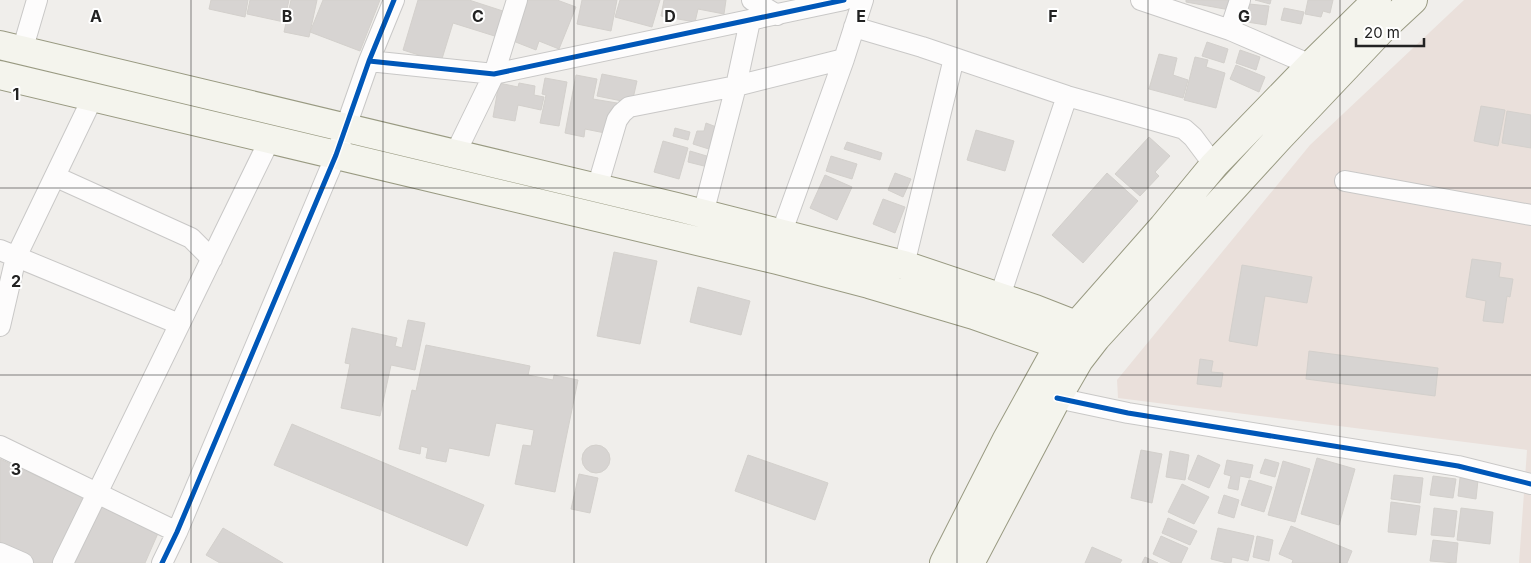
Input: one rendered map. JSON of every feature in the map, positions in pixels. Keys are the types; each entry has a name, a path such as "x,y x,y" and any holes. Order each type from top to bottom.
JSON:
{"main road":[{"path":"944,563 1006,441 1163,227 1214,165 1377,0"},
{"path":"970,563 1057,398 1077,342 1278,139 1385,26 1413,0"},
{"path":"11,48 597,188 904,265 1000,296 1077,342"},
{"path":"0,75 768,258 1077,342"}],"street":[{"path":"11,48 37,0"},
{"path":"162,563 336,155 369,61 394,0"},
{"path":"455,154 494,74 517,0"},
{"path":"752,0 777,15"},
{"path":"369,61 494,74 844,0"},
{"path":"781,234 844,59 863,0"},
{"path":"1140,0 1230,30 1311,65"},
{"path":"1230,30 1240,0"},
{"path":"703,214 736,86 750,20"},
{"path":"854,27 1067,96 1184,129 1193,137 1214,165"},
{"path":"904,265 954,58"},
{"path":"597,188 616,120 629,107 736,86 844,59"},
{"path":"1000,296 1067,96"},
{"path":"0,326 8,253 93,97"},
{"path":"63,563 270,139"},
{"path":"65,181 191,238 212,259"},
{"path":"1345,181 1531,215"},
{"path":"8,253 179,324"},
{"path":"1057,398 1128,413 1458,466 1531,484"},
{"path":"0,446 176,532"},
{"path":"0,553 23,563"}],"shaded area":[{"path":"1464,0 1531,0 1531,563 1519,563 1527,450 1118,398 1117,380 1310,145"}],"building":[{"path":"211,0 248,0 245,17 209,9"},
{"path":"250,0 289,0 284,22 247,14"},
{"path":"291,0 317,0 309,37 284,32"},
{"path":"323,0 380,0 360,51 310,32"},
{"path":"418,0 469,0 509,13 501,38 453,23 441,62 403,50"},
{"path":"523,0 557,0 576,7 559,49 539,41 536,50 508,39"},
{"path":"582,0 617,0 611,31 577,24"},
{"path":"620,0 660,0 652,27 615,17"},
{"path":"664,0 726,0 724,14 698,9 695,22 661,16"},
{"path":"1186,0 1231,0 1230,10 1186,2"},
{"path":"1255,0 1271,0 1270,4"},
{"path":"1308,0 1333,0 1330,13 1323,11 1321,17 1305,14"},
{"path":"1249,4 1269,6 1266,25 1247,22"},
{"path":"1284,8 1304,12 1301,24 1281,20"},
{"path":"1207,42 1228,49 1224,63 1202,56"},
{"path":"1240,50 1260,57 1256,70 1236,63"},
{"path":"1159,54 1177,58 1173,75 1188,80 1183,98 1149,89"},
{"path":"1195,57 1208,60 1206,67 1225,73 1216,108 1184,100"},
{"path":"1236,65 1265,77 1259,92 1230,79"},
{"path":"602,74 637,81 632,103 597,96"},
{"path":"576,75 597,79 593,99 617,103 613,126 605,133 585,129 584,137 565,133"},
{"path":"545,78 567,82 559,126 540,123 546,95 542,94"},
{"path":"499,83 518,87 519,83 535,86 534,95 544,97 541,110 518,105 515,121 493,117"},
{"path":"1481,106 1505,110 1498,146 1474,141"},
{"path":"1507,111 1531,115 1531,148 1502,143"},
{"path":"706,123 719,128 712,150 693,144 697,131 704,131"},
{"path":"675,128 690,132 688,140 673,136"},
{"path":"976,130 1014,141 1005,171 967,160"},
{"path":"1149,137 1170,156 1155,172 1159,176 1140,196 1115,174"},
{"path":"663,141 688,148 679,179 654,172"},
{"path":"847,142 882,153 880,160 844,149"},
{"path":"690,151 710,157 708,167 688,162"},
{"path":"831,156 857,164 852,179 826,171"},
{"path":"895,173 911,179 903,197 888,190"},
{"path":"1107,173 1138,201 1083,263 1052,235"},
{"path":"825,175 852,187 837,220 810,208"},
{"path":"883,199 905,207 895,233 873,224"},
{"path":"614,252 657,261 640,344 597,336"},
{"path":"1472,259 1501,263 1499,277 1513,279 1510,297 1507,296 1503,323 1483,321 1486,301 1466,297"},
{"path":"1242,265 1312,277 1307,303 1265,296 1257,346 1229,341"},
{"path":"698,287 750,301 741,335 690,322"},
{"path":"408,320 425,323 415,370 391,365 380,416 341,408 350,364 345,363 352,328 397,338 395,346 402,348"},
{"path":"426,345 530,366 528,375 553,380 554,375 578,380 555,492 515,484 523,445 531,446 534,430 496,423 489,456 449,448 446,462 426,458 428,448 421,446 420,454 399,449 412,390 416,391"},
{"path":"1309,351 1438,368 1435,396 1306,379"},
{"path":"1200,359 1213,361 1211,372 1223,373 1221,387 1197,384"},
{"path":"292,424 484,505 467,546 274,465"},
{"path":"596,445 606,449 610,459 606,469 596,473 586,469 582,459 586,449"},
{"path":"1141,450 1162,454 1152,503 1131,498"},
{"path":"1170,451 1189,455 1185,480 1166,477"},
{"path":"748,455 828,483 815,520 735,491"},
{"path":"1198,455 1220,465 1209,488 1188,479"},
{"path":"1317,458 1355,469 1339,525 1301,514"},
{"path":"0,459 84,498 54,563 34,563 0,547"},
{"path":"1265,459 1279,463 1275,477 1260,473"},
{"path":"1227,460 1253,465 1250,478 1240,476 1238,490 1228,488 1231,476 1224,474"},
{"path":"1283,461 1310,469 1295,522 1268,515"},
{"path":"579,474 598,478 590,513 571,509"},
{"path":"1394,475 1423,478 1420,503 1391,499"},
{"path":"1433,476 1456,479 1453,498 1430,495"},
{"path":"1460,478 1478,480 1476,499 1458,496"},
{"path":"1249,480 1272,487 1264,512 1241,505"},
{"path":"1182,484 1209,497 1194,524 1168,512"},
{"path":"1224,495 1239,500 1234,518 1218,513"},
{"path":"1391,502 1420,506 1416,535 1388,532"},
{"path":"97,504 159,531 145,563 67,563"},
{"path":"1434,508 1457,511 1454,537 1431,535"},
{"path":"1461,508 1493,512 1490,544 1457,540"},
{"path":"1168,518 1197,531 1190,545 1162,533"},
{"path":"1291,526 1352,551 1347,563 1292,563 1293,560 1279,554"},
{"path":"223,528 283,563 220,563 206,555"},
{"path":"1218,528 1254,536 1248,561 1232,557 1231,563 1227,563 1211,559"},
{"path":"1161,536 1188,548 1181,563 1172,563 1153,554"},
{"path":"1257,536 1273,540 1269,561 1253,557"},
{"path":"1433,540 1458,543 1456,563 1430,561"},
{"path":"1092,547 1122,560 1120,563 1085,563"},
{"path":"1145,557 1158,563 1142,563"}],"cycle path":[{"path":"162,563 177,532 336,155 369,61 394,0"},
{"path":"369,61 494,74 844,0"},
{"path":"1057,398 1128,413 1458,466 1531,484"}]}
